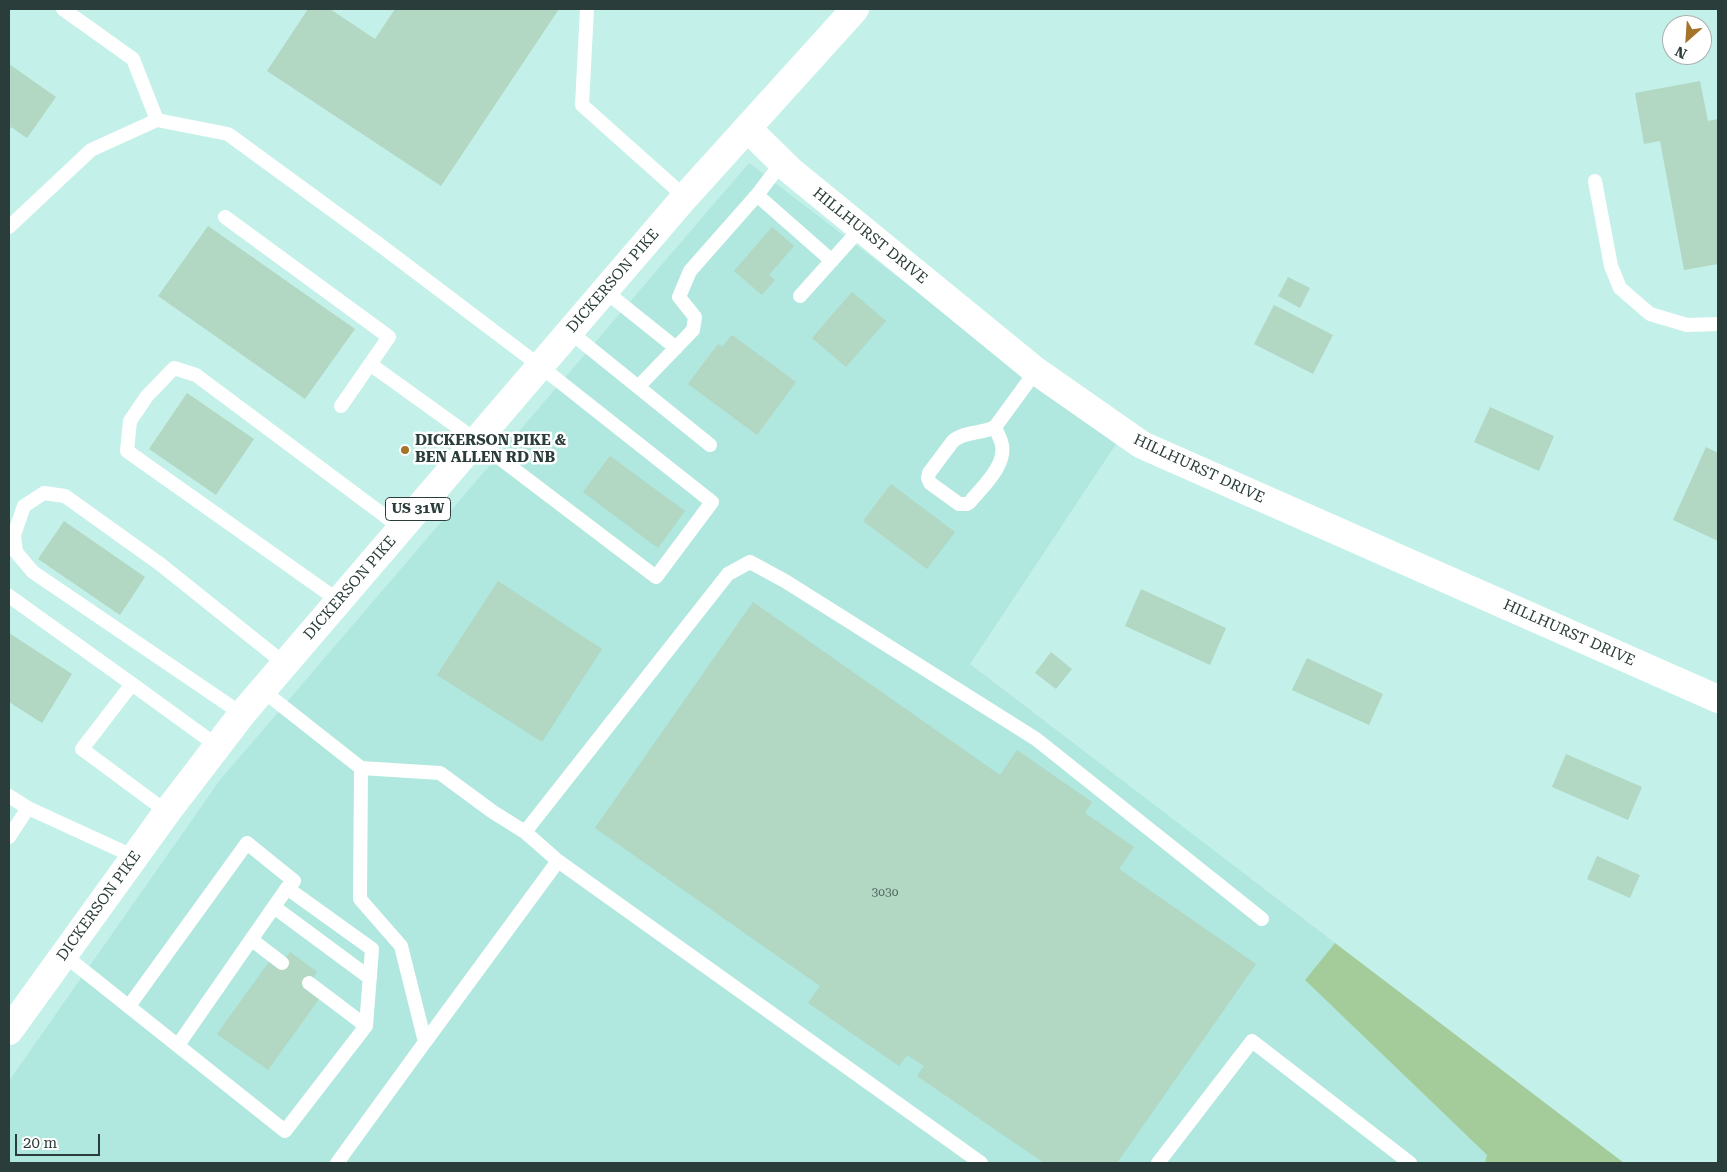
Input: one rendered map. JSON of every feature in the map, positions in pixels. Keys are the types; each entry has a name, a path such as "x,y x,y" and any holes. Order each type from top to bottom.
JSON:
{"main road":[{"name":"DICKERSON PIKE","path":"9,1031 216,745 685,197 856,9"},
{"name":"HILLHURST DRIVE","path":"748,129 792,171 1036,371 1142,446 1718,699"}],"lane":[{"path":"63,9 133,59 156,120"},
{"path":"587,9 582,105 685,197"},
{"path":"9,227 91,150 156,120 228,134 380,245 540,366 712,502 656,577 477,440 370,364"},
{"path":"638,387 693,330 696,317 679,297 690,271 756,195 782,161"},
{"path":"1595,180 1611,266 1620,288 1650,314 1687,325 1718,324"},
{"path":"756,195 832,261"},
{"path":"225,217 389,337 341,406"},
{"path":"800,296 861,228"},
{"path":"605,291 676,348"},
{"path":"570,332 710,445"},
{"path":"339,600 127,451 130,421 147,396 174,368 196,375 401,528"},
{"path":"994,427 1002,443 1001,459 996,471 970,502 959,504 930,483 929,473 958,436 994,427 1036,371"},
{"path":"242,714 33,572 16,552 14,535 24,506 44,493 65,496 160,564 285,664"},
{"path":"525,832 728,574 750,562 784,581 1036,739 1262,919"},
{"path":"9,596 216,745"},
{"path":"132,684 82,749 167,812"},
{"path":"262,690 361,768 440,773 493,812 525,832 558,861 981,1163"},
{"path":"361,768 360,899 400,946 424,1042"},
{"path":"9,796 28,808 135,857"},
{"path":"9,837 28,808"},
{"path":"128,1006 247,844 294,881 287,888 178,1045"},
{"path":"337,1163 558,861"},
{"path":"64,955 285,1130 366,1026 372,949 287,888"},
{"path":"274,907 370,978"},
{"path":"252,940 282,963"},
{"path":"309,983 366,1026"},
{"path":"1158,1163 1252,1042 1410,1163"}],"shaded area":[{"path":"749,163 1116,444 970,664 1335,943 1305,980 1487,1155 1485,1163 9,1163 9,1081 220,780"},
{"path":"1335,943 1624,1163 1485,1163 1487,1155 1305,980"}],"building":[{"path":"308,9 330,9 375,39 395,9 559,9 441,186 267,71"},
{"path":"9,64 56,97 27,138 11,127 9,131"},
{"path":"1700,81 1708,121 1718,119 1718,264 1684,270 1660,141 1644,144 1635,93"},
{"path":"208,226 355,329 305,399 158,296"},
{"path":"772,227 794,246 769,275 775,280 762,295 734,271"},
{"path":"1288,277 1310,288 1300,308 1278,296"},
{"path":"852,292 886,321 846,367 812,338"},
{"path":"1274,305 1333,335 1313,374 1254,344"},
{"path":"732,335 796,382 757,435 688,384 718,344 722,347"},
{"path":"187,393 254,439 216,495 149,449"},
{"path":"1490,407 1554,436 1539,471 1474,442"},
{"path":"1706,447 1718,453 1718,541 1673,520"},
{"path":"610,456 685,511 658,548 583,492"},
{"path":"891,484 955,532 927,569 863,521"},
{"path":"64,521 145,577 120,615 38,559"},
{"path":"498,581 602,649 542,742 437,675"},
{"path":"1141,589 1226,628 1210,665 1125,626"},
{"path":"753,602 1000,775 1017,750 1092,802 1085,813 1134,847 1119,869 1256,964 1117,1163 1044,1163 917,1076 924,1066 907,1055 899,1066 808,1003 820,986 595,828"},
{"path":"9,633 72,674 42,723 9,702"},
{"path":"1051,652 1072,669 1056,689 1035,673"},
{"path":"1307,658 1383,694 1369,725 1292,690"},
{"path":"1566,754 1642,787 1628,820 1552,787"},
{"path":"1597,856 1640,875 1630,898 1587,879"},
{"path":"290,952 317,972 305,989 319,999 268,1070 217,1034 269,962 278,968"}],"place":[{"name":"DICKERSON PIKE & BEN ALLEN RD NB","path":"405,450"}]}
